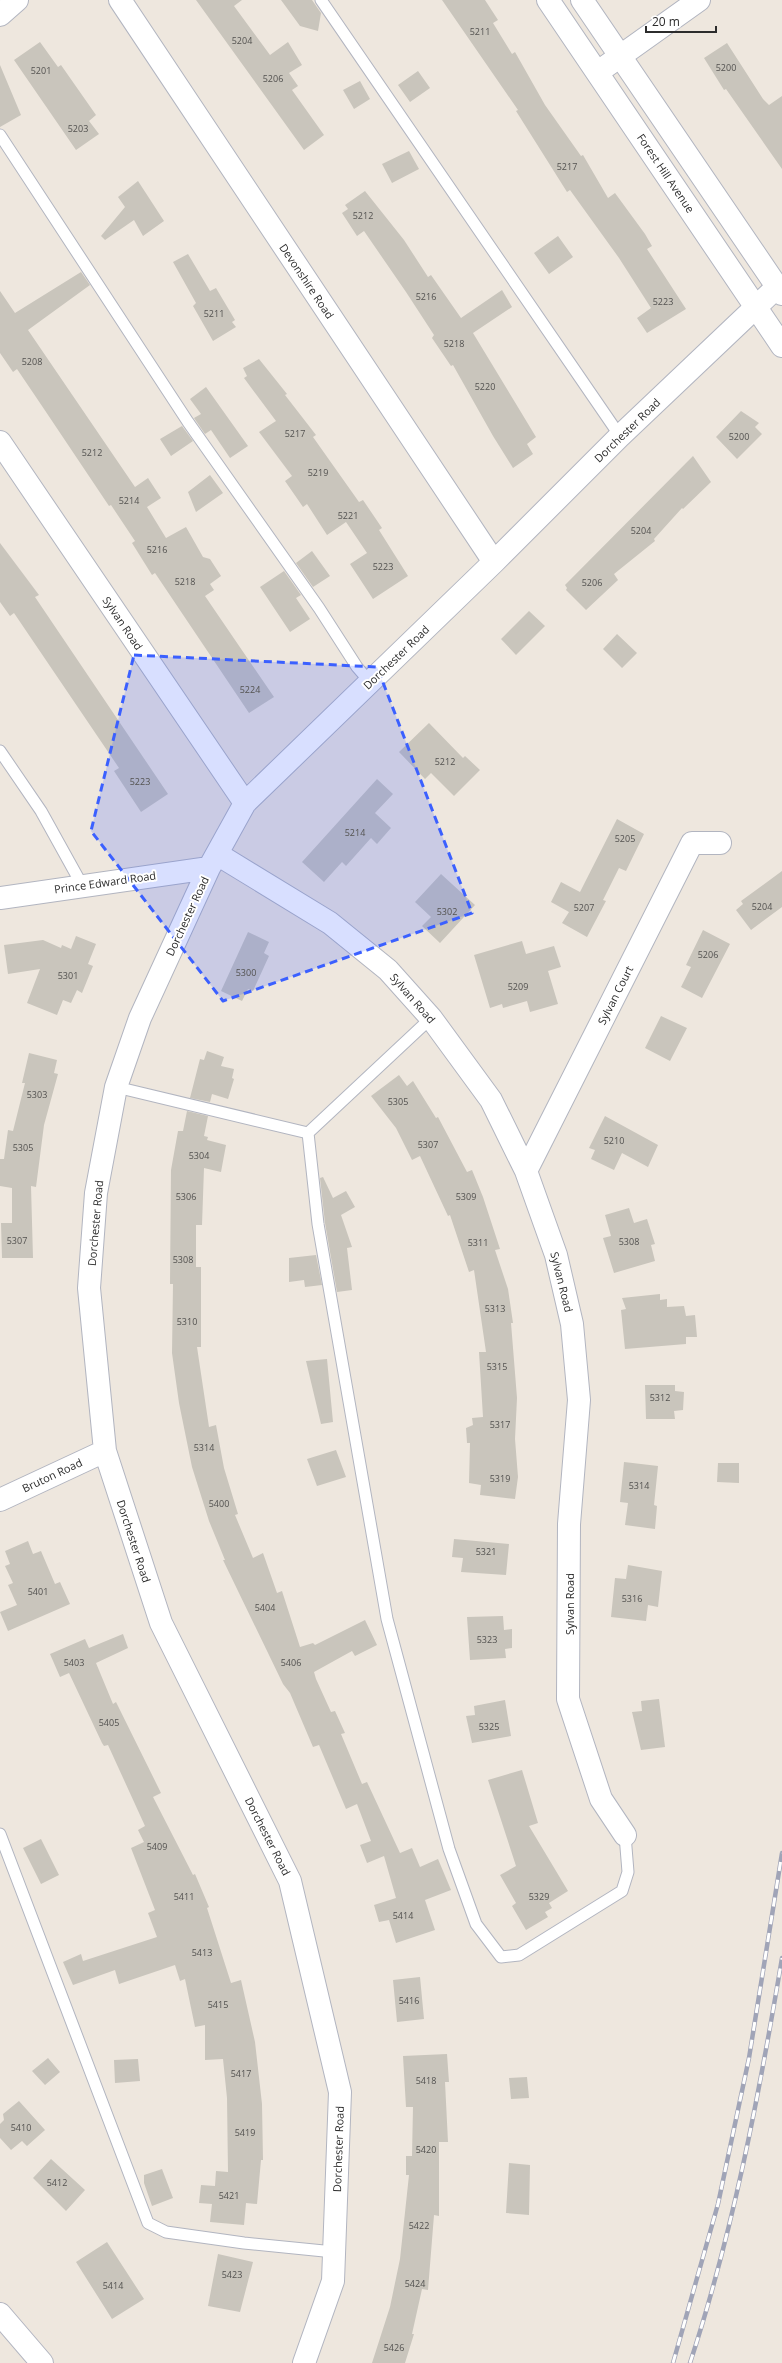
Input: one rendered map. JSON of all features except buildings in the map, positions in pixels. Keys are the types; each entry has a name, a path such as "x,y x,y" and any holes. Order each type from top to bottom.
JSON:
{"street":[{"path":"0,15 17,0"},
{"name":"Devonshire Road","path":"120,0 494,562"},
{"name":"Forest Hill Avenue","path":"548,0 782,346"},
{"path":"582,0 780,291"},
{"path":"598,72 699,0"},
{"name":"Dorchester Road","path":"304,2363 333,2281 340,2092 290,1881 161,1623 105,1451 89,1288 96,1193 116,1087 140,1018 213,861 245,803 494,562 620,436 756,308 780,291"},
{"name":"Sylvan Road","path":"0,442 245,803"},
{"name":"Sylvan Court","path":"526,1171 692,843 720,843"},
{"name":"Sylvan Road","path":"213,861 330,923 388,970 431,1018 491,1100 526,1171 556,1255 572,1324 579,1400 569,1524 568,1699 601,1799 626,1835"},
{"name":"Prince Edward Road","path":"0,898 82,885 213,861"},
{"name":"Bruton Road","path":"0,1500 105,1451"},
{"path":"0,2314 42,2363"}],"lane":[{"path":"321,0 620,436"},
{"path":"0,136 166,389 319,608 357,667 370,682"},
{"path":"0,751 41,811 82,885"},
{"path":"308,1133 431,1018"},
{"path":"116,1087 308,1133"},
{"path":"308,1133 318,1224 387,1619 449,1849 476,1924 501,1957 519,1955 622,1891 628,1872 626,1835"},
{"path":"0,1834 148,2223 166,2232 244,2243 334,2252"}],"highlighted area":[{"path":"134,655 377,667 472,913 223,1001 91,831"}],"railway":[{"path":"673,2363 718,2204 749,2058 782,1853"},
{"path":"690,2363 719,2264 744,2163 782,1958"}]}
